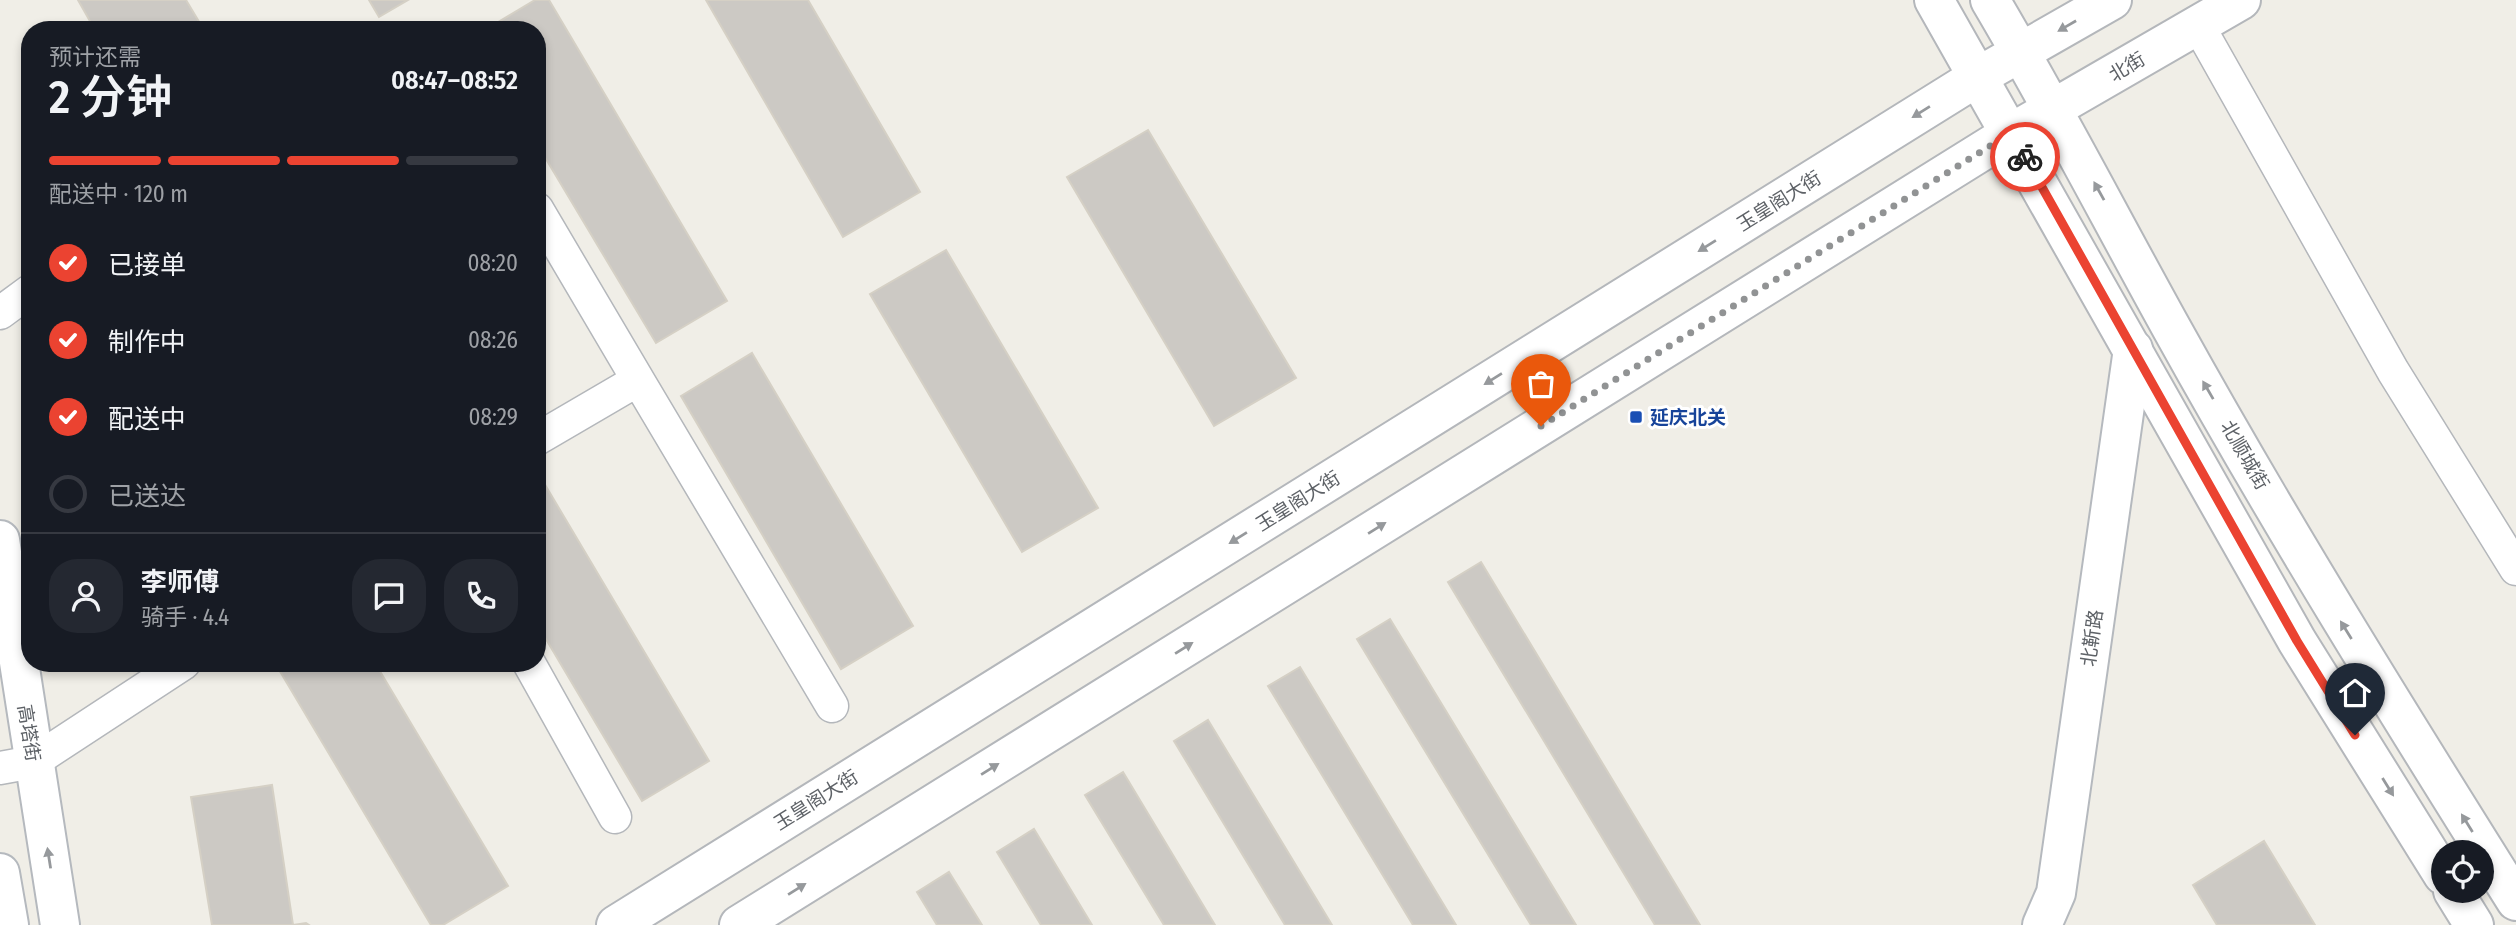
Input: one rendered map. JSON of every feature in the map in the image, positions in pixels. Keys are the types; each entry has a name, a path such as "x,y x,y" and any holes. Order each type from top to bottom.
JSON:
{"street":[{"path":"1934,0 2297,641 2431,856"},
{"name":"北顺城街","path":"1990,0 2054,110 2172,328 2338,617 2516,901"},
{"path":"1979,76 2112,0"},
{"name":"北街","path":"2011,133 2241,0"},
{"path":"2198,25 2393,371 2516,569"},
{"name":"玉皇阁大街","path":"616,925 1979,76"},
{"path":"739,925 2011,133"},
{"path":"546,224 832,706"},
{"path":"0,313 21,298"},
{"path":"2133,349 2172,328"},
{"name":"北靳路","path":"2042,925 2056,893 2133,349"},
{"path":"546,434 638,380"},
{"name":"高塔街","path":"0,540 17,765 60,925"},
{"path":"17,765 169,672"},
{"path":"534,672 615,817"},
{"path":"0,873 9,925"},
{"path":"2460,903 2474,925"}],"building":[{"path":"78,0 186,0 199,21 90,21"},
{"path":"369,0 408,0 379,17"},
{"path":"535,0 549,0 727,301 656,343 546,159 546,21 500,21"},
{"path":"706,0 808,0 920,192 843,237"},
{"path":"1148,130 1296,378 1214,426 1067,177"},
{"path":"946,250 1098,508 1022,552 870,294"},
{"path":"752,353 913,626 841,669 681,396"},
{"path":"546,486 709,761 642,801 546,639"},
{"path":"1481,562 1700,925 1655,925 1448,582"},
{"path":"1390,619 1576,925 1531,925 1357,639"},
{"path":"1300,667 1456,925 1413,925 1268,686"},
{"path":"280,672 380,672 508,886 443,925 431,925"},
{"path":"1208,720 1332,925 1285,925 1174,741"},
{"path":"1123,772 1215,925 1164,925 1085,795"},
{"path":"272,785 293,925 212,925 191,797"},
{"path":"1034,829 1092,925 1041,925 997,852"},
{"path":"2264,841 2315,925 2217,925 2193,885"},
{"path":"949,872 982,925 937,925 917,892"}],"way so far":[{"path":"1541,426 2011,133 2025,157"}],"place":[{"name":"延庆北关","path":"1636,417"}],"route":[{"path":"2025,157 2297,641 2355,735"}]}
